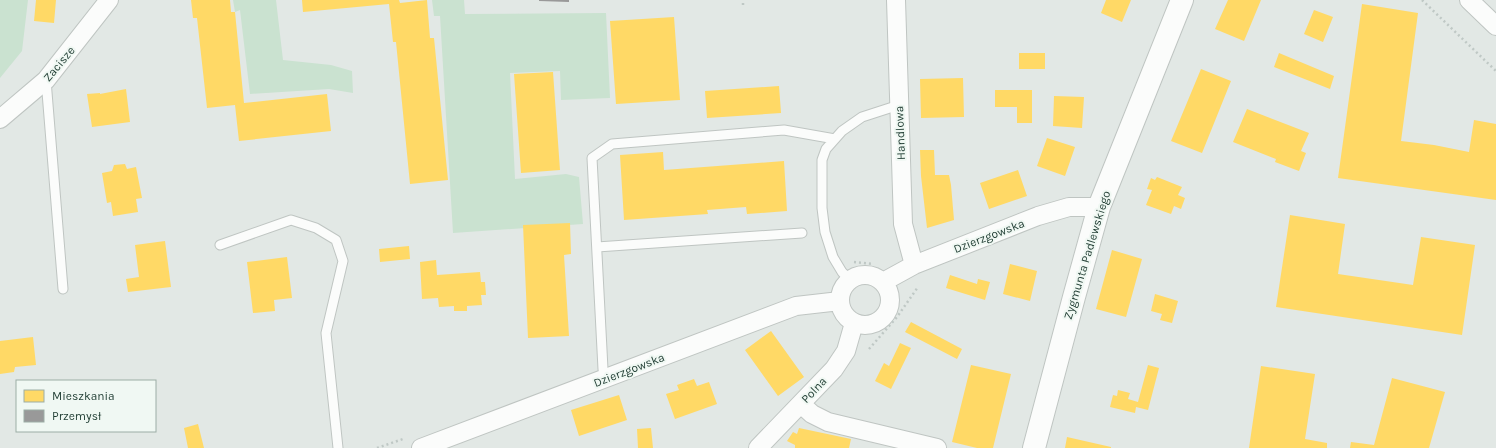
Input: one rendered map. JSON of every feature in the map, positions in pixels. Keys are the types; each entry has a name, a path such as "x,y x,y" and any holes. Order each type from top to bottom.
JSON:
{"street":[{"name":"Zacisze","path":"0,119 46,80 109,0"},
{"name":"Handlowa","path":"896,0 903,224 914,265"},
{"name":"Zygmunta Padlewskiego","path":"1034,448 1099,207 1182,0"},
{"path":"1469,0 1496,26"},
{"name":"Dzierzgowska","path":"883,282 914,265 1038,216 1069,207 1099,207"},
{"path":"859,275 868,275 876,277 883,282 891,297 887,314 880,321 872,325 863,325 854,323 847,318 842,310 840,301 841,292 850,280 859,275"},
{"name":"Dzierzgowska","path":"421,448 796,306 840,301"},
{"name":"Polna","path":"758,448 834,369 846,351 854,323"},
{"path":"801,404 812,414 828,422 937,448"}],"lane":[{"path":"46,80 63,290"},
{"path":"850,280 838,266 833,257 825,232 822,208 822,160 826,149 842,131 862,117 899,105"},
{"path":"605,379 603,369 592,158 612,144 784,130 835,139"},
{"path":"220,245 291,220 316,228 336,240 342,261 326,333 338,448"},
{"path":"597,247 802,233"}],"path":[{"path":"743,0 743,5"},
{"path":"1422,0 1496,71"},
{"path":"838,266 851,261 874,264"},
{"path":"866,353 897,317 920,285"}],"green space":[{"path":"0,0 28,0 22,51 0,78"},
{"path":"233,0 276,0 283,60 331,65 352,71 353,93 329,89 250,94 240,10 235,12"},
{"path":"432,0 464,0 465,14 606,13 610,98 561,100 560,71 510,73 515,179 566,174 579,177 583,224 453,233 440,16 434,16"}],"building: Mieszkania":[{"path":"36,0 56,0 54,23 34,21"},
{"path":"191,0 230,0 231,12 235,12 244,103 327,94 331,131 239,141 235,105 207,108 197,18 193,18"},
{"path":"302,0 399,0 400,3 427,0 430,38 434,38 448,180 410,184 396,42 393,42 389,4 303,12"},
{"path":"1106,0 1131,0 1122,22 1101,13"},
{"path":"1228,0 1261,0 1244,41 1215,29"},
{"path":"1362,4 1418,13 1401,141 1434,145 1469,152 1474,120 1496,124 1496,200 1338,178"},
{"path":"1314,10 1333,17 1323,42 1304,34"},
{"path":"674,17 680,100 616,104 610,21"},
{"path":"1019,53 1045,53 1045,69 1019,69"},
{"path":"1279,53 1334,76 1330,89 1274,67"},
{"path":"1201,69 1231,81 1202,153 1171,141"},
{"path":"553,72 560,170 521,173 514,74"},
{"path":"963,78 964,117 921,118 920,79"},
{"path":"779,86 781,113 707,118 705,91"},
{"path":"126,89 130,122 92,127 87,94 100,94"},
{"path":"995,90 1032,90 1032,123 1017,123 1017,107 995,107"},
{"path":"1054,96 1084,97 1082,128 1053,126"},
{"path":"1247,109 1309,133 1301,151 1306,153 1299,171 1275,162 1276,159 1233,142"},
{"path":"1047,138 1075,147 1065,176 1037,166"},
{"path":"920,150 934,150 935,175 949,175 951,185 954,220 927,228 921,176"},
{"path":"663,152 664,170 784,161 787,211 747,214 746,207 707,210 708,214 624,220 620,155"},
{"path":"125,164 127,169 136,167 142,198 136,199 138,212 113,216 111,202 107,203 102,173 112,171 114,165"},
{"path":"1018,170 1027,196 989,209 980,183"},
{"path":"1157,177 1182,187 1178,195 1185,198 1181,209 1174,206 1171,214 1146,205 1152,190 1147,189 1151,178 1155,180"},
{"path":"1290,215 1345,224 1338,274 1413,285 1421,237 1475,245 1462,335 1276,307"},
{"path":"570,223 571,254 564,255 569,336 528,338 523,225"},
{"path":"165,241 171,287 128,292 126,279 139,277 135,245"},
{"path":"409,246 410,259 380,262 379,249"},
{"path":"1112,250 1142,259 1126,317 1096,309"},
{"path":"287,257 292,298 274,300 275,311 253,313 247,262"},
{"path":"436,260 437,275 480,272 481,282 485,282 486,295 481,295 482,305 467,306 467,311 454,311 454,306 439,307 438,298 422,299 420,262"},
{"path":"1010,264 1037,271 1030,301 1003,294"},
{"path":"950,275 977,284 978,279 990,282 985,300 946,288"},
{"path":"1155,294 1178,301 1172,323 1160,320 1162,314 1151,311"},
{"path":"911,322 962,349 957,359 905,332"},
{"path":"771,331 804,377 778,396 745,350"},
{"path":"33,337 36,365 15,367 14,372 0,374 0,341"},
{"path":"900,343 911,348 891,389 875,381 884,363 889,366"},
{"path":"971,365 1011,374 993,448 977,448 952,442"},
{"path":"1148,365 1159,368 1148,410 1136,407 1135,413 1110,407 1113,395 1117,396 1118,390 1130,393 1128,399 1138,402"},
{"path":"1261,366 1315,374 1305,439 1327,443 1327,448 1249,448"},
{"path":"1392,378 1445,392 1429,448 1350,448 1351,442 1374,445"},
{"path":"694,379 697,386 709,382 717,404 675,419 666,394 679,390 677,385"},
{"path":"619,395 627,420 579,436 571,410"},
{"path":"198,424 204,448 188,448 184,428"},
{"path":"651,428 653,448 638,448 637,429"},
{"path":"799,428 851,439 849,448 795,448 795,445 787,441 793,432 797,434"},
{"path":"1067,437 1111,447 1111,448 1065,448"}],"building: Przemysł":[{"path":"569,0 569,2 539,1"}]}
